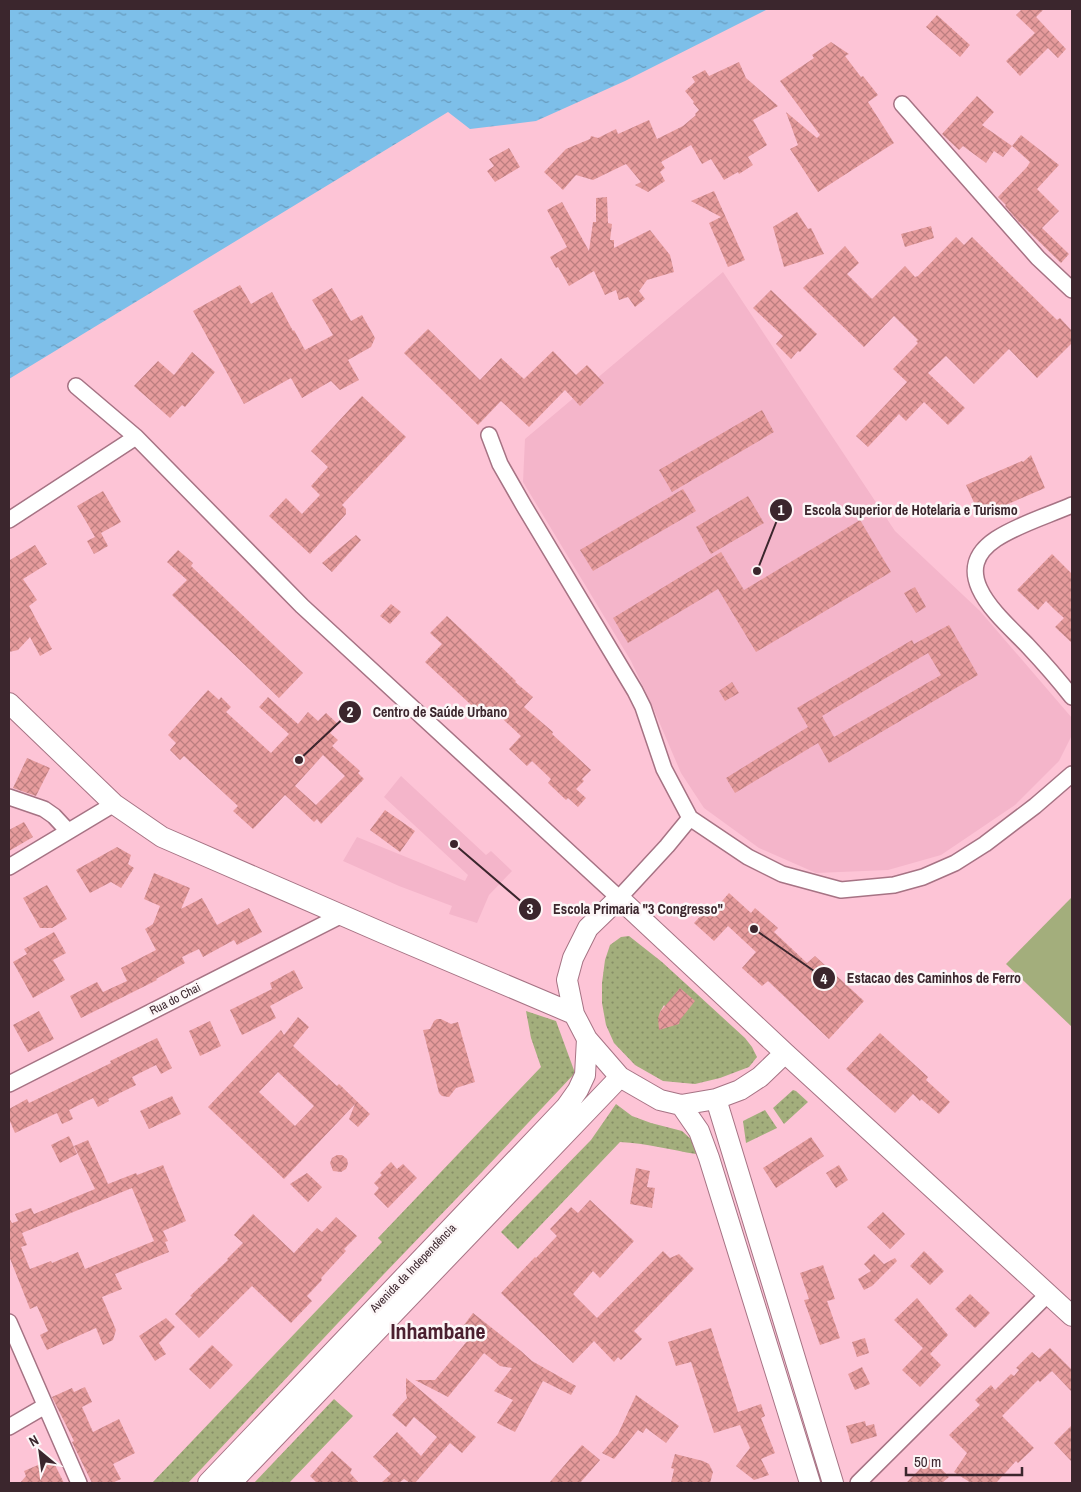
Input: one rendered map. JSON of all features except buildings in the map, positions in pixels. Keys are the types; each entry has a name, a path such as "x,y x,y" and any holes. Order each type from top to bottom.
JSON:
{"main road":[{"path":"9,703 114,804 162,836 574,1014"},
{"path":"785,1053 760,1077 740,1090 716,1099 681,1104 660,1100 620,1076 587,1039 574,1014 567,980 573,958 588,928 619,898 1072,1316"},
{"name":"Avenida da Independência","path":"208,1483 566,1107 578,1090 585,1075 587,1039"},
{"name":"Avenida da Independência","path":"231,1483 620,1076"},
{"path":"716,1099 833,1483"},
{"path":"681,1104 699,1131 709,1158 810,1483"}],"street":[{"path":"902,104 1038,258 1072,290"},
{"path":"76,386 136,437 302,606 619,898 690,818"},
{"path":"489,435 500,464 643,706 664,769 690,818 740,852 782,874 841,890 894,885 923,877 955,863 985,844 1035,806 1072,774"},
{"path":"9,520 136,437"},
{"path":"1072,505 1019,526 994,540 979,555 975,570 979,588 990,606 1072,697"},
{"path":"9,798 44,810 54,816 68,831"},
{"path":"9,867 114,804"},
{"name":"Rua do Chai","path":"9,1084 342,915"},
{"path":"858,1483 1048,1294"},
{"path":"9,1322 79,1483"},
{"path":"9,1427 45,1406"}],"shaded area":[{"path":"723,272 895,531 980,611 1072,718 1072,735 1059,761 1015,805 941,855 888,870 816,873 759,848 704,808 681,773 631,661 523,482 525,439"},
{"path":"401,776 486,855 491,851 512,871 489,895 477,923 449,914 452,906 399,886 343,861 357,837 465,881 468,875 384,797"}],"green space":[{"path":"1072,897 1072,1027 1006,964"},
{"path":"629,936 662,962 745,1038 757,1057 749,1067 720,1078 695,1084 663,1081 635,1065 614,1043 606,1025 602,1003 605,960 610,945 621,937","holes":["664,1005 679,1024 676,1023 659,1030 660,1012"]},
{"path":"526,1011 556,1021 575,1073 188,1483 152,1483 382,1242 378,1238 541,1067 531,1038"},
{"path":"793,1090 808,1102 784,1124 773,1108"},
{"path":"616,1104 632,1116 682,1131 693,1141 696,1154 649,1145 620,1142 518,1249 501,1232 591,1140"},
{"path":"765,1110 777,1128 746,1143 743,1121"},
{"path":"334,1399 353,1416 289,1483 254,1483"}],"water":[{"path":"9,9 768,9 625,81 536,121 470,129 448,112 9,379"}],"place":[{"name":"Escola Superior de Hotelaria e Turismo","path":"757,571"},
{"name":"Centro de Saúde Urbano","path":"299,760"},
{"name":"Escola Primaria \"3 Congresso\"","path":"454,844"},
{"name":"Estacao des Caminhos de Ferro","path":"754,929"}],"district":[{"name":"Inhambane","path":"438,1331"}]}
